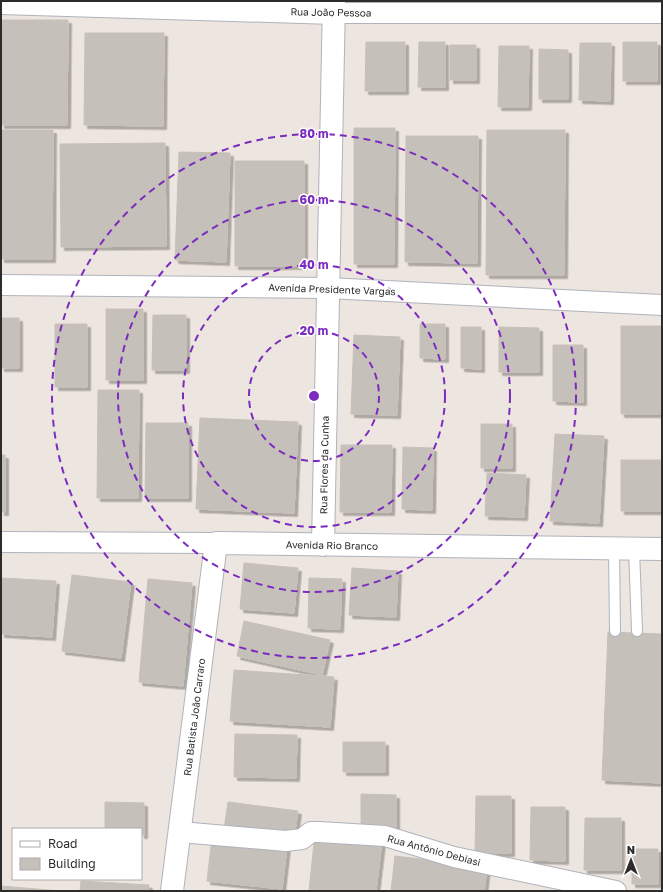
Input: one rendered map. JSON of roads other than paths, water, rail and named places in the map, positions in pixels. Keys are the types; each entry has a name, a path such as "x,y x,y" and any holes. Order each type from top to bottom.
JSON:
{"street":[{"name":"Rua João Pessoa","path":"1,3 662,13"},
{"name":"Rua Flores da Cunha","path":"323,544 334,7"},
{"name":"Avenida Presidente Vargas","path":"1,284 328,288 662,305"},
{"name":"Avenida Rio Branco","path":"1,542 323,544 662,549"},
{"name":"Rua Batista João Carraro","path":"172,891 216,543"},
{"name":"Rua Antônio Debiasi","path":"180,832 286,841 302,839 311,832 385,836 454,857 616,891"}],"lane":[{"path":"615,631 624,549"},
{"path":"624,549 637,631"}]}
